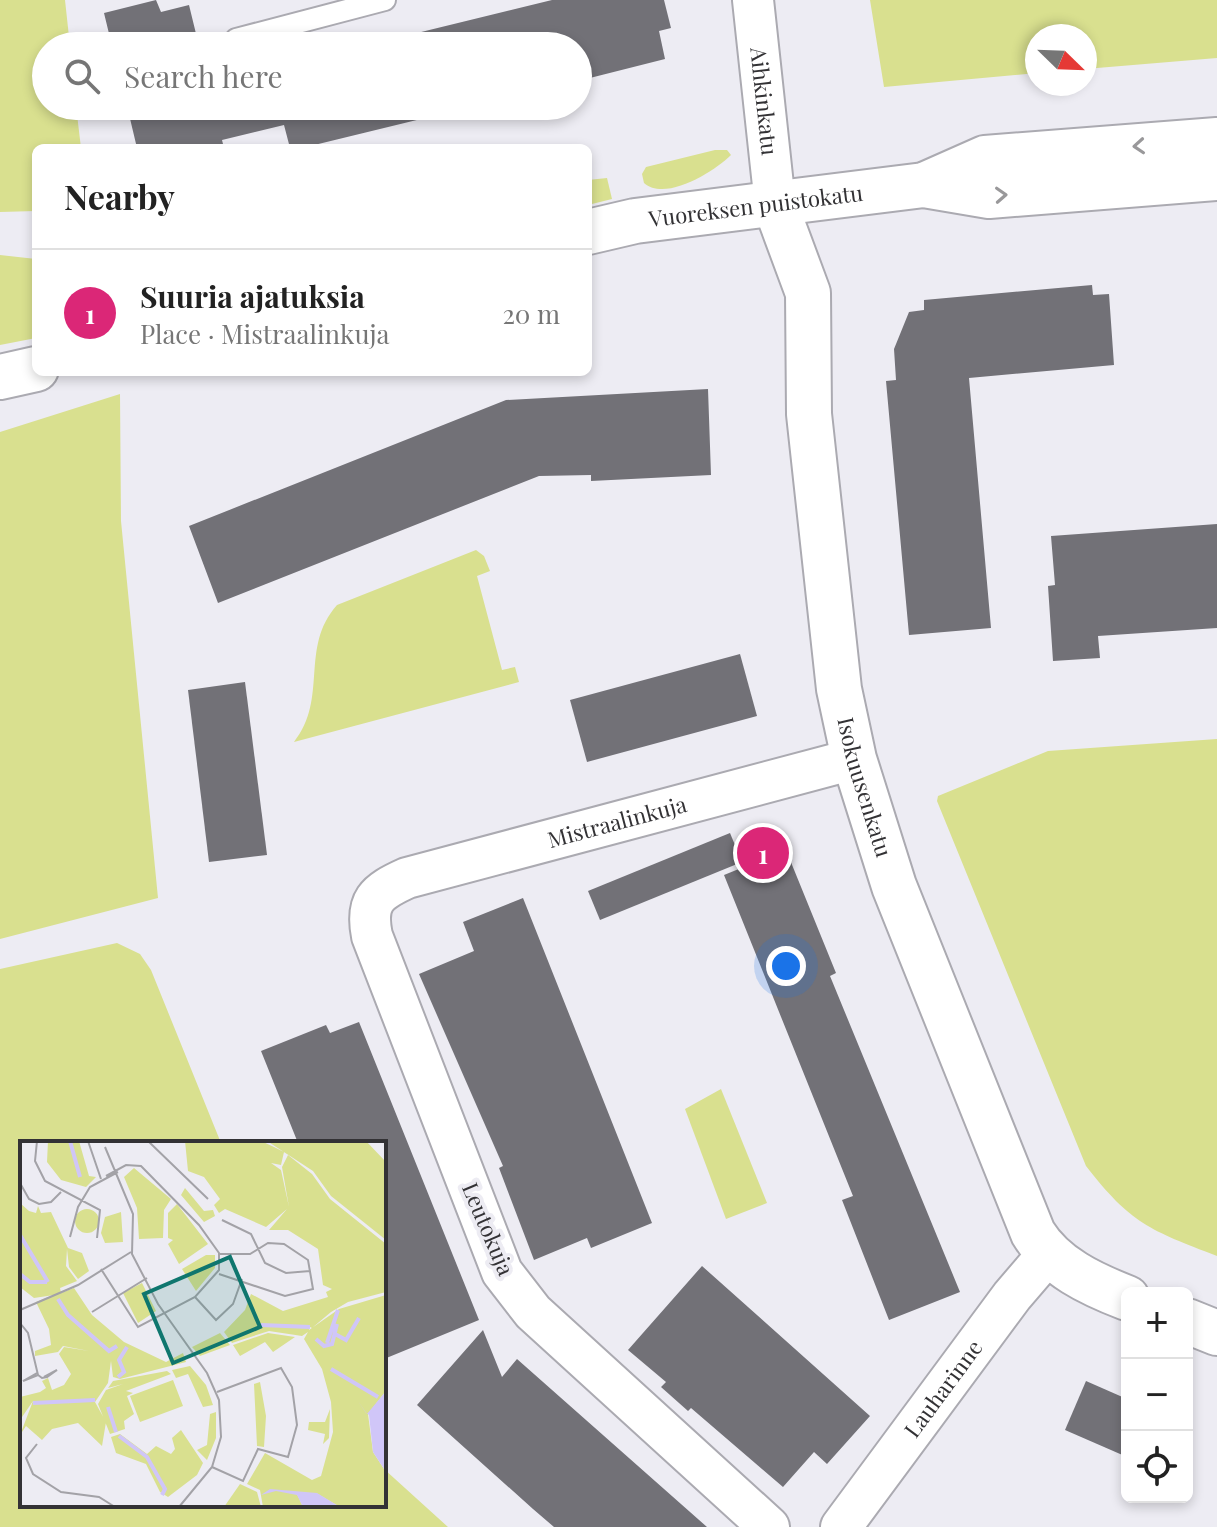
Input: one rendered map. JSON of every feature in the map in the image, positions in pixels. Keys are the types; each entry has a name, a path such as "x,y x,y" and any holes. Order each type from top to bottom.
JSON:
{"street":[{"name":"Aihkinkatu","path":"753,0 775,204"},
{"name":"Vuoreksen puistokatu","path":"592,231 635,221 924,185 985,158 1217,140"},
{"name":"Vuoreksen puistokatu","path":"924,185 989,196 1217,178"},
{"name":"Isokuusenkatu","path":"775,204 808,293 809,414 839,689 854,759 894,886 1033,1233 1048,1254 1084,1280 1121,1295"},
{"path":"0,377 32,370"},
{"name":"Mistraalinkuja","path":"382,889 407,878 854,759"},
{"name":"Leutokuja","path":"382,889 368,916 372,936 502,1272 533,1312 769,1527"},
{"name":"Lauharinne","path":"841,1527 1012,1296 1048,1254"},
{"path":"1193,1323 1217,1333"}],"lane":[{"path":"263,32 385,0"}],"green space":[{"path":"0,0 65,0 68,32 32,32 32,120 78,120 81,144 32,144 32,211 0,212"},
{"path":"870,0 1217,0 1217,58 1097,68 1097,24 1025,24 1025,74 884,87"},
{"path":"715,150 727,150 731,155 702,176 664,189 644,183 642,174 646,167"},
{"path":"607,178 612,199 592,204 592,180"},
{"path":"0,255 32,259 32,339 0,345"},
{"path":"120,394 121,521 158,898 0,939 0,432"},
{"path":"476,550 484,556 490,571 477,576 502,670 515,667 519,682 294,742 310,708 319,638 337,605"},
{"path":"1217,739 1217,1256 1143,1223 1116,1201 1086,1166 937,801 938,796 1048,751"},
{"path":"117,943 140,954 151,970 220,1141 20,1141 20,1507 386,1507 386,1471 448,1527 0,1527 0,969"},
{"path":"721,1089 767,1203 726,1219 685,1109"}],"building":[{"path":"156,0 161,12 189,5 196,32 109,32 104,13"},
{"path":"552,0 664,0 671,28 659,31 665,59 592,77 592,32 421,32"},
{"path":"130,120 417,120 318,144 289,144 284,125 222,140 223,144 136,144"},
{"path":"1092,285 1093,295 1109,294 1114,365 969,378 991,628 909,635 886,381 896,380 894,349 909,312 924,310 924,300"},
{"path":"708,389 711,475 591,481 591,475 539,476 218,603 189,526 506,400"},
{"path":"1217,524 1217,628 1098,636 1100,658 1053,661 1048,586 1055,585 1051,536"},
{"path":"740,654 757,716 587,762 570,700"},
{"path":"245,682 267,855 209,862 188,690"},
{"path":"730,833 742,862 600,920 588,891"},
{"path":"786,850 836,973 830,976 960,1292 889,1320 842,1200 853,1196 724,875"},
{"path":"523,898 652,1223 591,1248 587,1238 534,1260 499,1168 503,1166 419,974 474,951 463,922"},
{"path":"359,1022 479,1320 386,1358 386,1141 297,1141 261,1051 326,1025 330,1033"},
{"path":"702,1266 870,1416 827,1464 814,1452 783,1487 691,1408 688,1411 661,1387 666,1382 628,1350"},
{"path":"483,1330 502,1377 517,1359 707,1527 554,1527 533,1509 417,1405"},
{"path":"1086,1381 1121,1396 1121,1454 1065,1430"}],"place":[{"name":"Suuria ajatuksia","path":"763,853"}]}
